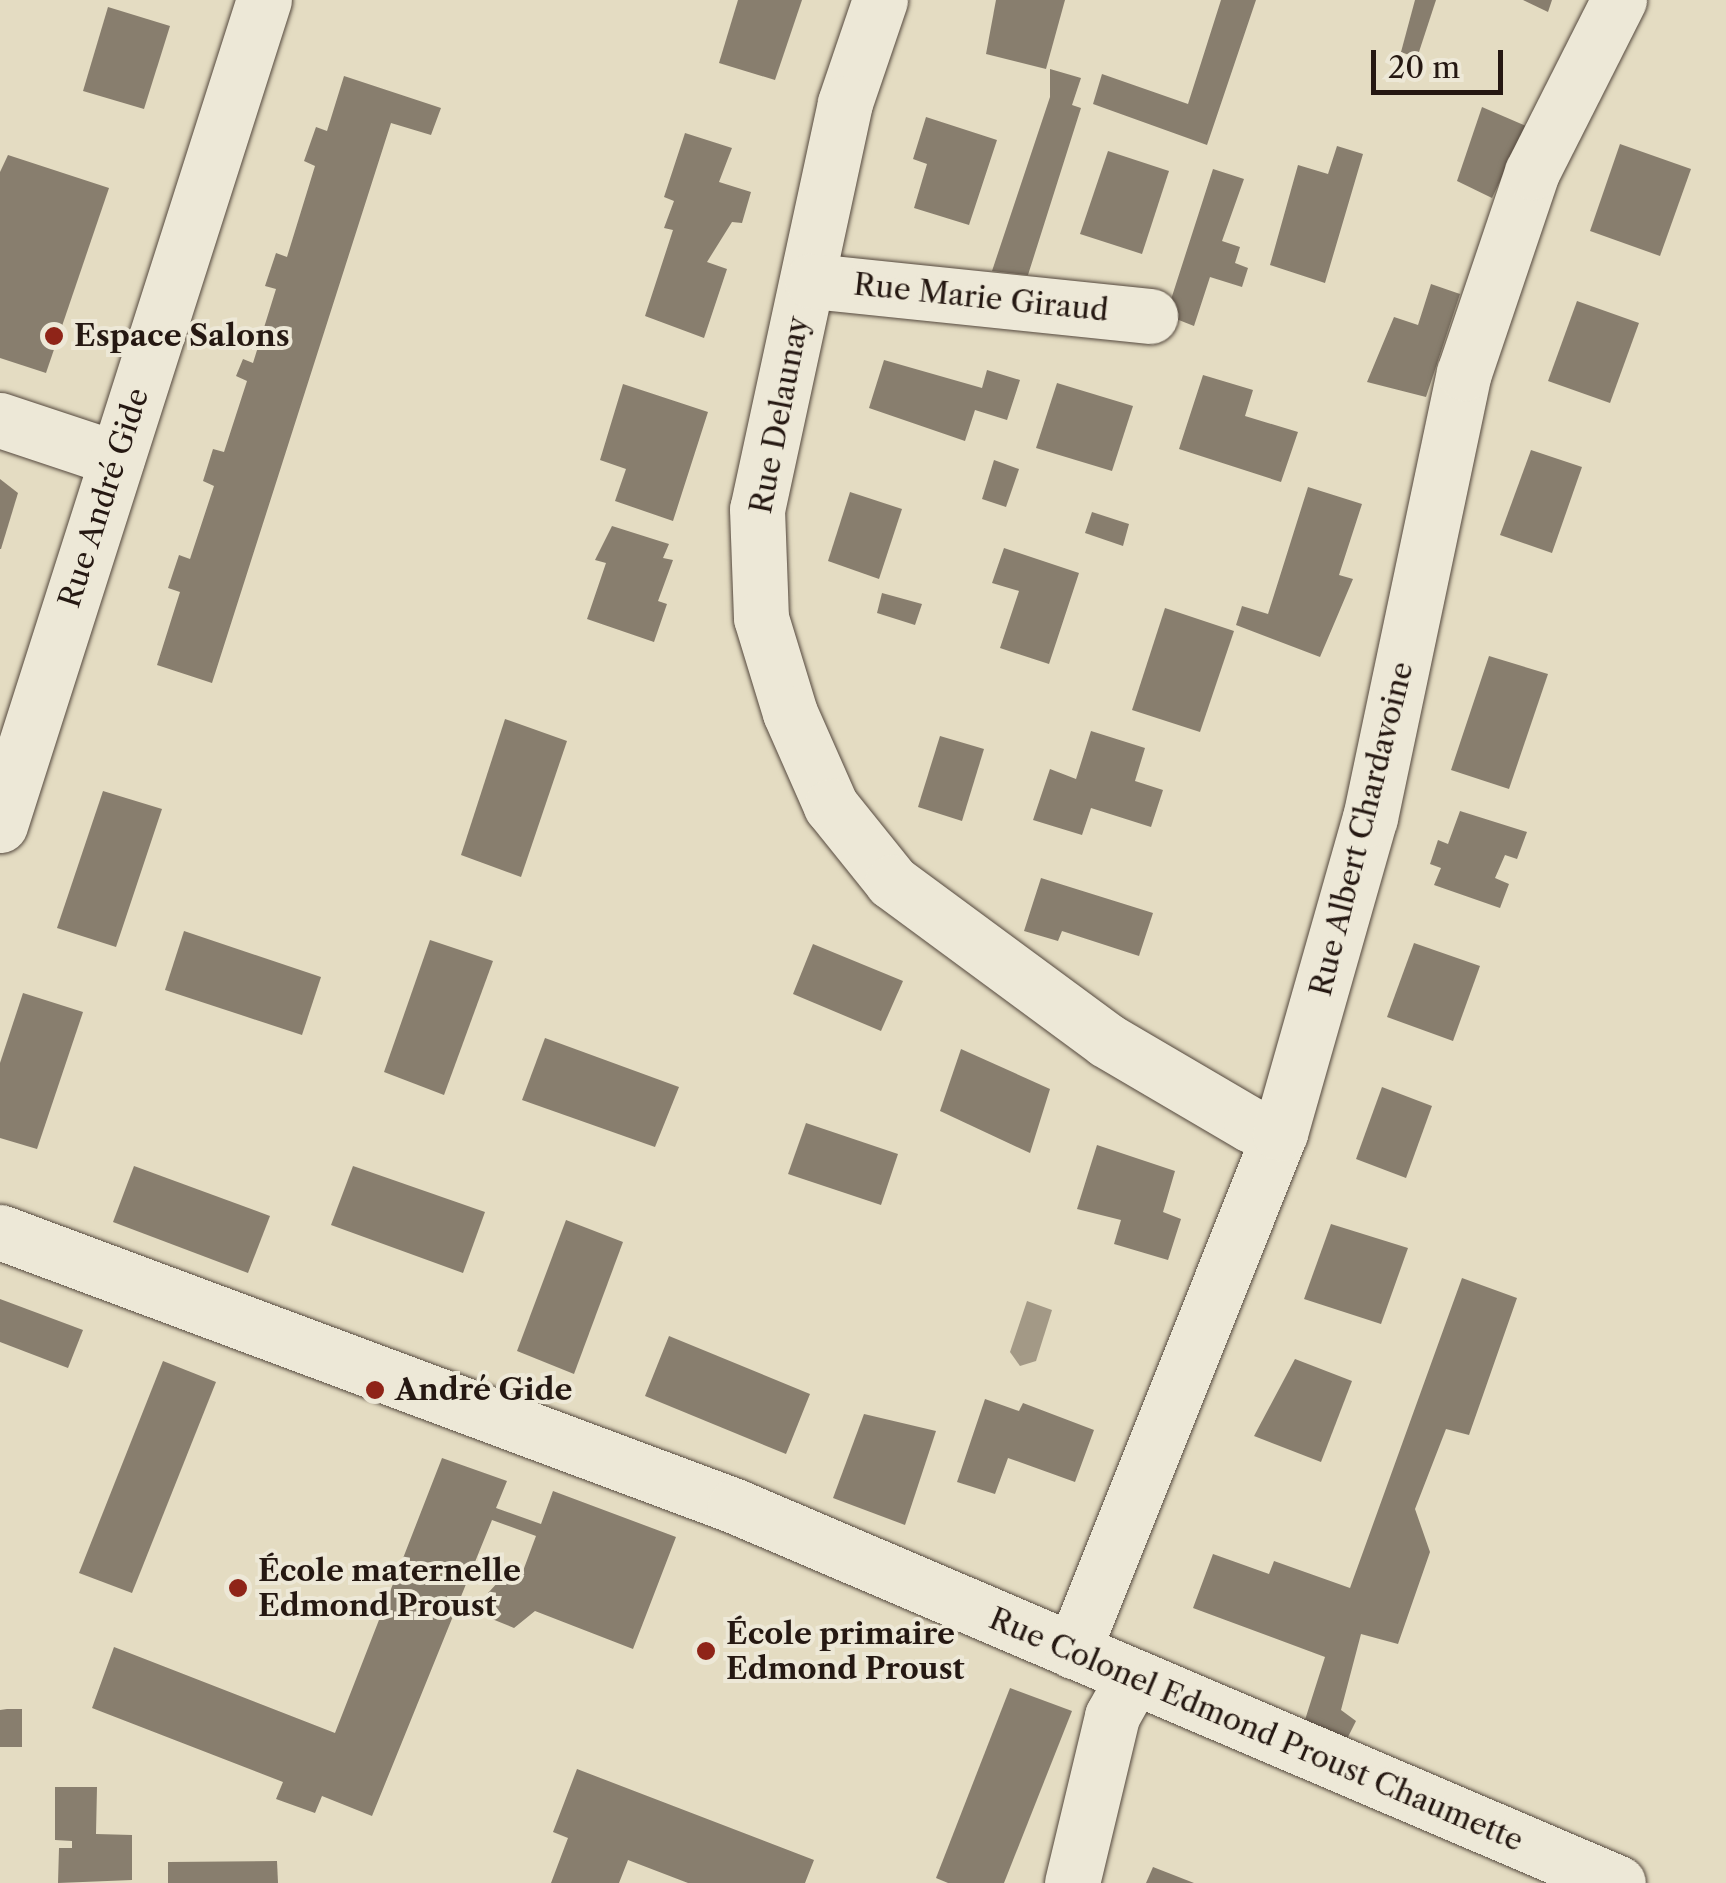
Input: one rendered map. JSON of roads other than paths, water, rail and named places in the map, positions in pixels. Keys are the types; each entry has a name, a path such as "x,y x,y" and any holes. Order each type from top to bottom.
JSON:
{"street":[{"name":"Rue André Gide","path":"0,825 264,0"},
{"name":"Rue Delaunay","path":"880,0 846,103 812,281 790,332 756,509 761,618 790,713 831,806 892,882 1106,1040 1251,1125 1280,1133"},
{"name":"Rue Albert Chardavoine","path":"1073,1651 1280,1133 1370,818 1464,373 1532,172 1619,0"},
{"name":"Rue Marie Giraud","path":"812,281 1150,316"},
{"path":"0,420 117,459"},
{"name":"Rue Colonel Edmond Proust Chaumette","path":"0,1232 528,1425 1618,1883"},
{"path":"1072,1883 1112,1716 1132,1680"}],"place":[{"name":"Espace Salons","path":"54,336"},
{"name":"André Gide","path":"375,1390"},
{"name":"École maternelle Edmond Proust","path":"238,1588"},
{"name":"École primaire Edmond Proust","path":"706,1651"}]}
